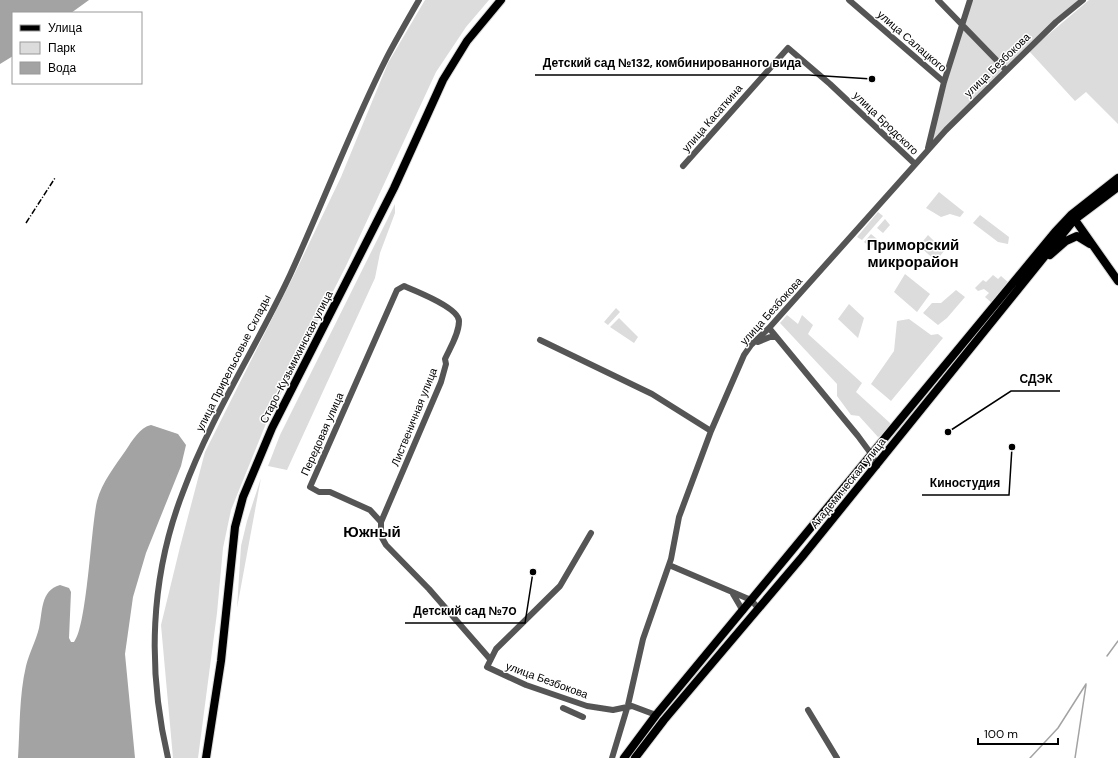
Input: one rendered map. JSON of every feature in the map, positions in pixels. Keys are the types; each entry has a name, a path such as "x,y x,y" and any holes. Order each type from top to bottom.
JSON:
{"main road":[{"name":"Старо-Кузьмихинская улица","path":"206,758 221,661 235,527 243,496 272,428 394,188 443,80 467,40 501,0"},
{"path":"624,758 656,715 872,455 993,306 1073,217 1118,178"},
{"path":"1073,217 1118,187"},
{"path":"1073,217 1118,282"},
{"name":"Академическая улица","path":"635,758 664,720 760,609 877,466 1029,275 1073,217"},
{"path":"1029,275 1066,241 1077,236 1093,246"},
{"path":"766,582 774,591"}],"street":[{"name":"улица Прирельсовые Склады","path":"168,758 160,714 155,667 156,602 160,569 182,493 206,437 290,275 387,58 419,0"},
{"name":"улица Салацкого","path":"849,0 944,82"},
{"path":"938,0 1006,70"},
{"name":"улица Безбокова","path":"928,148 944,82 970,0"},
{"name":"улица Безбокова","path":"612,758 628,706 643,639 669,565 680,517 710,431 736,371 751,345 768,328 928,148 1056,22 1083,0"},
{"name":"улица Бродского","path":"788,48 830,84 915,164"},
{"name":"улица Касаткина","path":"683,166 788,48"},
{"name":"Передовая улица","path":"381,522 370,510 330,492 319,492 310,487 397,290 404,286 454,311 459,320"},
{"name":"Лиственичная улица","path":"381,522 442,382 446,364 445,359 459,327 459,320"},
{"path":"768,328 872,455 877,466"},
{"path":"751,345 763,339 776,337"},
{"path":"540,340 652,394 710,431"},
{"path":"381,522 381,536 392,552 429,588 490,659"},
{"name":"улица Безбокова","path":"591,533 560,586 496,649 487,667 526,685 561,698 602,710 613,710 628,706"},
{"path":"669,565 733,594 752,600 760,609"},
{"path":"733,594 743,610"},
{"path":"628,706 632,706 656,715"},
{"path":"563,708 583,717"},
{"path":"808,710 837,758"}],"green space":[{"path":"425,0 489,0 466,27 436,72 346,266 267,421 231,510 223,548 217,613 198,758 173,758 161,625 205,452 293,277 341,177 388,63"},
{"path":"969,0 1083,0 928,148"},
{"path":"1089,0 1118,0 1118,124 1086,92 1075,101 1029,51"},
{"path":"939,192 964,212 960,217 950,214 941,217 926,208"},
{"path":"395,204 395,213 380,253 375,278 287,470 268,466 280,435"},
{"path":"878,212 883,216 862,240 857,237"},
{"path":"980,215 1009,237 1008,244 998,242 973,223"},
{"path":"885,219 890,225 883,233 877,228"},
{"path":"871,234 877,239 870,247 864,242"},
{"path":"928,235 944,251 936,261 919,246"},
{"path":"905,274 930,294 917,312 894,292"},
{"path":"993,275 998,279 1001,276 1009,283 993,304 985,297 989,293 984,289 978,291 975,288 983,280 986,282"},
{"path":"956,290 965,297 947,318 938,325 923,313 932,303 941,303"},
{"path":"849,304 864,318 858,338 838,319"},
{"path":"616,308 620,312 608,325 604,322"},
{"path":"787,315 798,324 802,315 813,325 808,334 862,383 856,392 890,423 889,431 878,437 859,416 851,415 837,396 837,384 780,323"},
{"path":"619,318 638,337 634,343 610,327"},
{"path":"909,319 931,335 938,334 943,338 891,401 871,384 894,351 897,321"},
{"path":"261,478 237,608 241,546 247,521"}],"water":[{"path":"0,0 89,0 72,12 12,12 12,57 0,64"},
{"path":"151,425 178,434 186,445 181,466 146,553 133,597 125,654 135,758 18,758 21,700 24,677 27,661 38,633 44,602 49,592 54,588 60,585 69,588 71,592 69,638 71,642 74,642 82,617 95,514 99,494 109,474 140,431"}],"waterway":[{"path":"1107,656 1118,641"},
{"path":"1030,758 1058,728 1086,684"},
{"path":"1075,758 1086,685"}],"railway":[{"path":"26,223 55,178"}],"place":[{"name":"Детский сад №132, комбинированного вида","path":"872,79"},
{"name":"СДЭК","path":"948,432"},
{"name":"Киностудия","path":"1012,447"},
{"name":"Детский сад №70","path":"533,572"}],"district":[{"name":"Приморский микрорайон","path":"913,254"},
{"name":"Южный","path":"372,532"}]}
